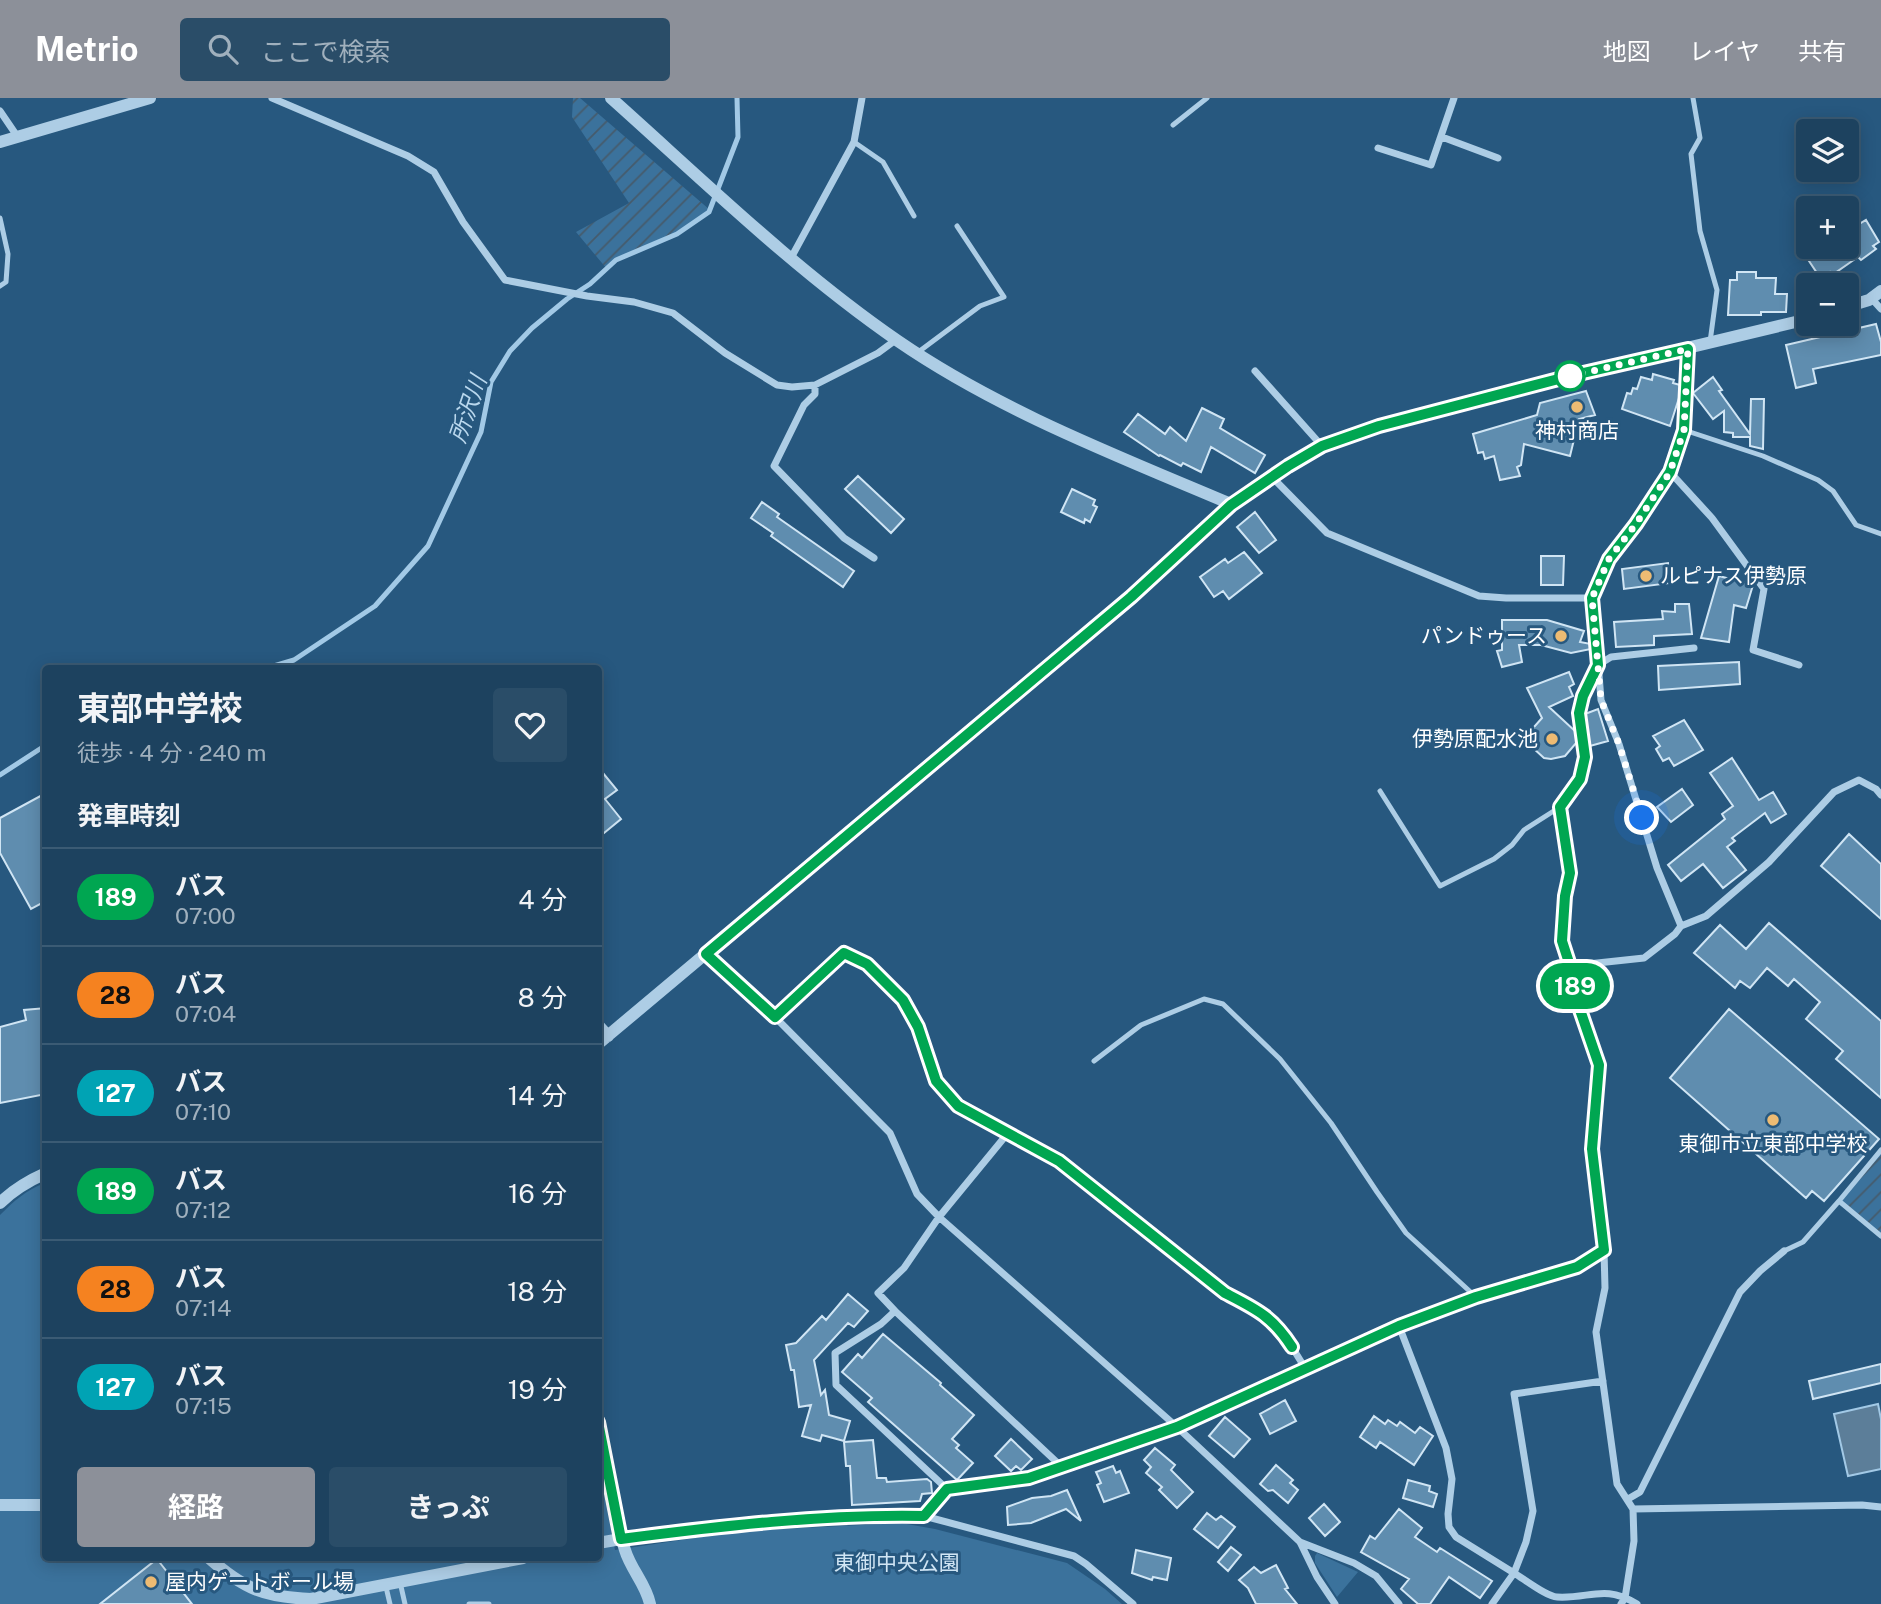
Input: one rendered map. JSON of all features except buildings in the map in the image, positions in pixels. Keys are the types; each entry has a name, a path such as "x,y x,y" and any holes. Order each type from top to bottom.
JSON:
{"street":[{"path":"0,142 150,98"},
{"path":"272,98 408,156 434,172 463,222 505,280 634,302 673,313 725,352 776,385 815,385 878,353 897,340"},
{"path":"611,98 791,258 897,340 962,380 1032,416 1231,505"},
{"path":"791,258 854,142 862,98"},
{"path":"1378,148 1430,165 1454,98"},
{"path":"0,111 17,136"},
{"path":"1442,137 1497,158"},
{"path":"1859,302 1876,295 1881,309"},
{"path":"603,1040 1131,597 1231,505 1322,446 1391,423 1570,376 1796,322"},
{"path":"1681,926 1657,868 1619,744 1601,700 1592,598 1609,559 1670,472 1684,430 1688,349"},
{"path":"1255,371 1322,446"},
{"path":"815,385 814,394 804,405 774,466 844,538 874,558"},
{"path":"1670,472 1712,519 1765,589 1753,650 1799,665"},
{"path":"1271,477 1327,533 1479,596 1592,598"},
{"path":"1560,807 1580,779 1585,757 1579,713 1583,696 1598,665 1611,657 1694,648"},
{"path":"1623,1601 1634,1541 1633,1508 1617,1484 1595,1332 1605,1288 1604,1250 1592,1149 1599,1065 1578,1004 1573,975 1588,964 1644,958 1675,934 1681,926 1706,916 1769,862 1834,792 1858,780 1876,789 1881,795"},
{"path":"775,1017 844,953 867,964 903,1000 918,1027 936,1081 958,1106 1059,1161 1225,1293 1254,1308 1279,1326 1305,1368"},
{"path":"706,954 775,1017 890,1133 917,1194 939,1217 1177,1427 1300,1542 1317,1577 1335,1604"},
{"path":"1008,1133 939,1217 904,1268 878,1293 1063,1468"},
{"path":"0,1203 10,1192 42,1175"},
{"path":"924,1516 947,1489 1029,1478 1177,1427 1399,1326 1476,1297 1577,1267 1604,1250"},
{"path":"1628,1499 1640,1492 1740,1292 1759,1271 1784,1251"},
{"path":"895,1311 881,1324 835,1353 836,1385 947,1489"},
{"path":"1399,1326 1446,1448 1452,1479 1449,1527 1456,1537 1554,1598 1602,1592 1637,1604"},
{"path":"1492,1604 1514,1573 1526,1542 1533,1511 1514,1394 1603,1381"},
{"path":"602,1442 621,1539 629,1563 647,1591 650,1604"},
{"path":"0,1505 42,1505"},
{"path":"1633,1508 1850,1505 1881,1507"},
{"path":"602,1542 799,1518 924,1516 1074,1556 1133,1604"},
{"path":"1300,1542 1354,1563 1376,1576 1399,1604"},
{"path":"213,1561 266,1600 311,1599 508,1561"}],"lane":[{"path":"1172,125 1207,98"},
{"path":"1693,98 1700,138 1690,154 1700,231 1717,290 1710,342"},
{"path":"854,142 883,162 914,216"},
{"path":"0,218 8,254 6,282 0,286"},
{"path":"917,353 981,306 1004,296 957,226"},
{"path":"1684,430 1762,456 1818,480 1833,491 1856,525 1881,534"},
{"path":"1380,791 1440,886 1494,859 1512,845 1524,830 1560,807 1570,873 1565,896 1562,941 1573,975"},
{"path":"1094,1061 1141,1025 1205,999 1223,1004 1280,1059 1314,1101 1406,1233 1476,1297"},
{"path":"1784,1251 1803,1242 1881,1150"},
{"path":"1839,1201 1881,1236"},
{"path":"400,1582 405,1604"},
{"path":"386,1585 390,1604"},
{"path":"469,1604 489,1604"}],"green space":[{"path":"573,98 580,98 710,210 677,234 616,260 607,269 576,232 629,203 572,117"},
{"path":"1881,1150 1881,1236 1839,1201"},
{"name":"東御中央公園","path":"42,1184 42,1561 602,1561 602,1483 615,1550 741,1531 901,1523 935,1529 1067,1563 1122,1604 0,1604 0,1215 32,1189"},
{"path":"1317,1553 1358,1572 1337,1597 1315,1563"}],"shaded area":[{"path":"1878,1404 1881,1419 1881,1469 1848,1476 1834,1414"}],"waterway":[{"name":"所沢川","path":"277,665 294,660 375,606 428,546 481,432 491,382 510,351 532,328 590,284 616,260 677,234 709,212 738,137 737,98"},
{"name":"所沢川","path":"0,775 42,748"}],"bus line":[{"name":"189","path":"602,1443 621,1539 799,1518 924,1516 947,1489 1029,1478 1177,1427 1399,1326 1476,1297 1577,1267 1604,1250 1592,1149 1599,1065 1578,1004 1573,975 1562,941 1565,896 1570,873 1560,807 1580,779 1585,757 1579,713 1583,696 1598,665 1592,598 1609,559 1670,472 1684,430 1688,349 1570,376 1379,426 1322,446 1288,466 1231,505 1131,597 706,954 775,1017 844,953 867,964 903,1000 918,1027 936,1081 958,1106 1059,1161 1225,1293 1254,1308 1279,1326 1292,1347"}],"place":[{"name":"神村商店","path":"1577,407"},
{"name":"ルピナス伊勢原","path":"1646,576"},
{"name":"パンドゥース","path":"1561,636"},
{"name":"伊勢原配水池","path":"1552,739"},
{"name":"東御市立東部中学校","path":"1773,1120"},
{"name":"屋内ゲートボール場","path":"151,1582"}],"route":[{"path":"1570,376 1688,349 1684,430 1670,472 1609,559 1592,598 1601,700 1619,744 1642,818"}]}
